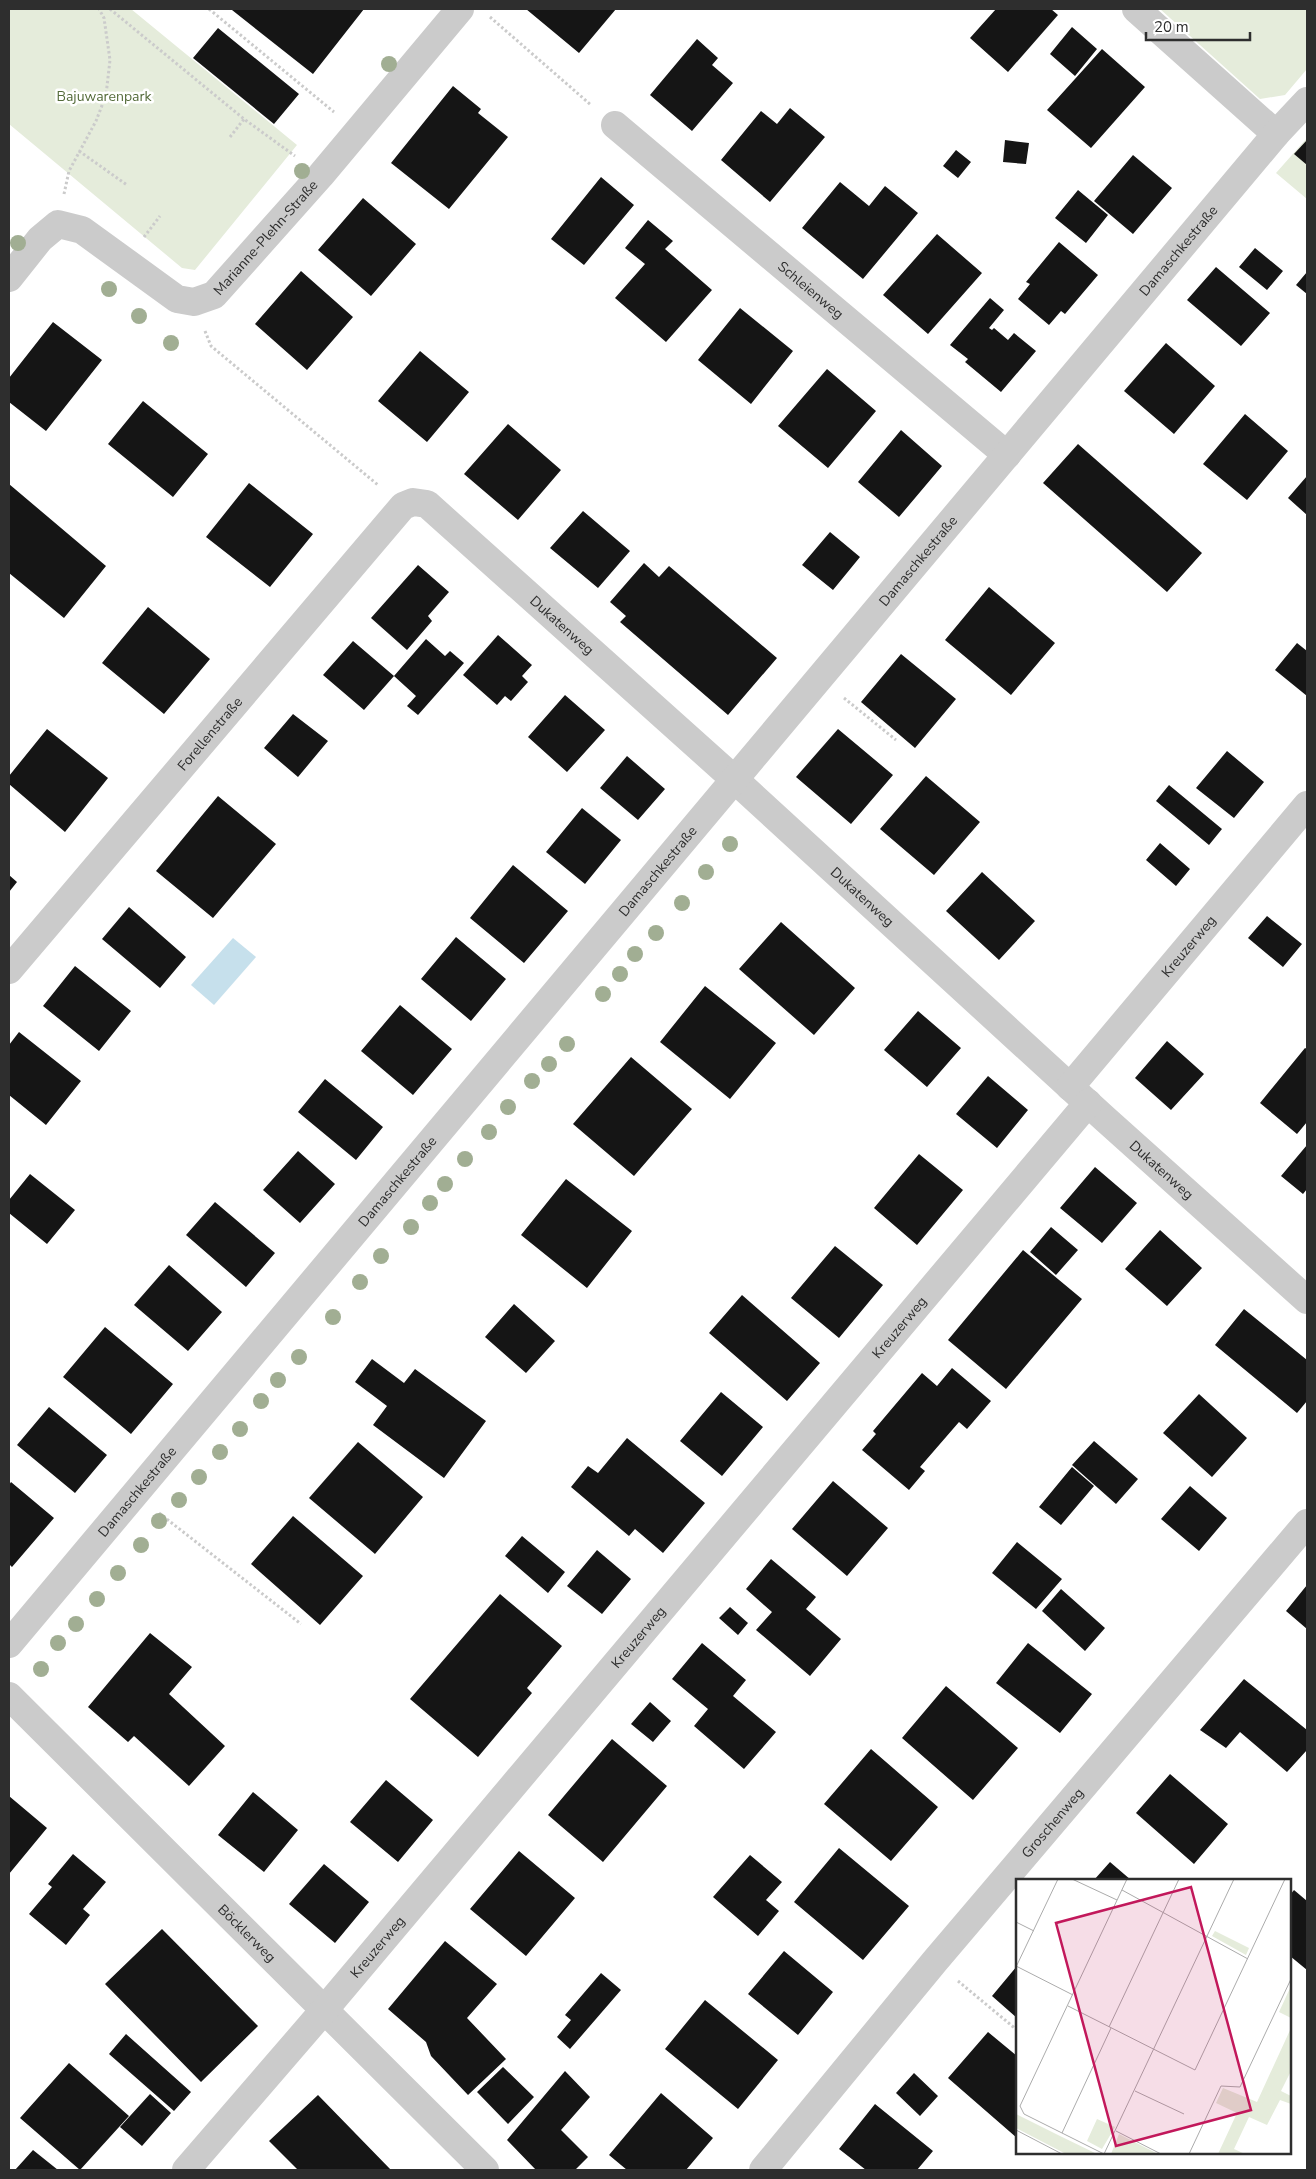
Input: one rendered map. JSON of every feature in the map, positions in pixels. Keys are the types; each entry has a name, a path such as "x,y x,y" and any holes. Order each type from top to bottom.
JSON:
{"street":[{"path":"1136,9 1276,134"},
{"name":"Marianne-Plehn-Straße","path":"194,302 214,295 358,131 472,11"},
{"name":"Damaschkestraße","path":"9,1644 1276,134 1307,101"},
{"name":"Schleienweg","path":"615,126 1007,455"},
{"path":"9,278 40,239 58,224 82,230 177,299 194,302"},
{"name":"Dukatenweg","path":"408,504 426,504 734,779 1079,1095 1307,1300"},
{"name":"Forellenstraße","path":"9,970 408,504"},
{"name":"Kreuzerweg","path":"186,2170 325,2009 1079,1095 1307,805"},
{"name":"Groschenweg","path":"763,2170 935,1961 1307,1523"},
{"name":"Böcklerweg","path":"9,1696 485,2170"}],"path":[{"path":"58,224 69,170 96,121 106,95 110,60 104,18 99,9"},
{"path":"110,9 244,119 321,175"},
{"path":"209,9 358,131"},
{"path":"472,11 615,126"},
{"path":"230,137 244,119"},
{"path":"79,151 127,185"},
{"path":"194,302 211,346 408,504"},
{"path":"819,678 896,740"},
{"path":"134,1494 301,1624"},
{"path":"935,1961 1016,2029"}],"green space":[{"name":"Bajuwarenpark","path":"9,9 131,9 297,145 195,270 182,268 9,124"},
{"path":"1160,9 1307,9 1307,69 1285,95 1260,99"},
{"path":"1307,138 1307,199 1276,173"}],"water":[{"path":"233,938 256,957 214,1005 191,985"}],"building":[{"path":"364,9 313,74 232,10"},
{"path":"526,9 616,9 579,53"},
{"path":"996,9 1051,9 1058,15 1008,72 970,38"},
{"path":"1072,27 1097,49 1075,76 1050,54"},
{"path":"218,28 299,94 274,124 193,58"},
{"path":"697,39 718,58 712,65 733,83 692,131 650,95"},
{"path":"1102,49 1145,87 1091,148 1047,110"},
{"path":"453,86 481,109 478,113 508,137 449,209 391,163"},
{"path":"790,108 825,137 770,202 721,160 761,111 777,124"},
{"path":"1005,140 1029,143 1026,164 1003,162"},
{"path":"1307,140 1307,165 1294,154"},
{"path":"956,150 971,162 958,178 943,166"},
{"path":"1133,155 1172,188 1133,234 1094,201"},
{"path":"601,177 634,205 584,265 551,239"},
{"path":"840,182 869,206 885,186 918,213 863,279 802,228"},
{"path":"1078,190 1108,215 1086,243 1055,218"},
{"path":"363,198 416,244 371,296 318,250"},
{"path":"648,220 673,241 665,249 712,290 666,342 615,298 645,264 625,248"},
{"path":"937,234 982,273 928,334 883,295"},
{"path":"1059,242 1098,275 1065,314 1061,311 1049,325 1018,299 1030,284 1026,282"},
{"path":"1255,248 1283,271 1267,290 1239,267"},
{"path":"1216,267 1270,313 1241,346 1187,300"},
{"path":"301,271 353,317 307,370 255,324"},
{"path":"1307,272 1307,294 1296,285"},
{"path":"990,298 1004,310 989,328 992,330 994,328 1008,340 1014,333 1036,351 1001,392 965,362 968,359 950,345"},
{"path":"740,308 793,351 751,404 698,360"},
{"path":"53,322 102,360 46,431 9,402 9,378"},
{"path":"1166,343 1215,386 1174,434 1124,391"},
{"path":"420,351 469,392 427,442 378,401"},
{"path":"827,369 876,411 828,468 778,426"},
{"path":"143,401 208,454 173,497 108,444"},
{"path":"1245,414 1288,451 1247,500 1203,464"},
{"path":"508,424 561,470 518,520 464,474"},
{"path":"901,430 942,466 899,517 858,482"},
{"path":"1078,444 1202,553 1167,592 1043,483"},
{"path":"1307,476 1307,515 1288,498"},
{"path":"249,483 313,534 270,587 206,537"},
{"path":"9,484 106,566 64,618 9,573"},
{"path":"583,511 630,551 598,588 550,548"},
{"path":"830,532 860,557 833,590 802,565"},
{"path":"644,563 659,577 669,566 777,658 728,715 620,622 626,616 610,602"},
{"path":"418,565 449,592 428,616 432,621 407,650 371,618"},
{"path":"989,587 1055,643 1011,695 945,640"},
{"path":"148,607 210,659 164,714 102,663"},
{"path":"498,635 532,665 522,676 528,682 511,701 505,696 497,705 463,675"},
{"path":"426,639 445,656 450,651 464,663 418,715 407,706 416,696 394,676"},
{"path":"353,641 394,676 364,710 323,675"},
{"path":"1297,643 1307,651 1307,696 1275,670"},
{"path":"901,654 956,699 915,748 861,702"},
{"path":"565,695 605,730 567,772 528,737"},
{"path":"293,714 328,741 298,777 264,748"},
{"path":"47,729 108,778 65,832 9,784 9,776"},
{"path":"838,729 893,775 851,824 796,777"},
{"path":"1227,751 1264,782 1234,818 1196,788"},
{"path":"627,756 665,789 638,820 600,788"},
{"path":"926,776 980,822 934,875 880,829"},
{"path":"1169,785 1222,829 1209,845 1156,801"},
{"path":"218,796 276,844 213,918 156,871"},
{"path":"582,808 621,840 585,884 546,852"},
{"path":"1160,843 1190,869 1176,886 1146,860"},
{"path":"513,865 568,911 524,963 470,918"},
{"path":"982,872 1035,921 999,960 946,911"},
{"path":"9,875 17,882 9,892"},
{"path":"129,907 186,957 160,988 102,939"},
{"path":"1267,916 1302,944 1283,967 1248,938"},
{"path":"781,922 855,988 814,1035 739,969"},
{"path":"456,937 506,979 471,1021 421,979"},
{"path":"75,966 131,1011 99,1051 43,1006"},
{"path":"705,986 776,1043 730,1099 660,1042"},
{"path":"400,1005 452,1049 413,1095 361,1051"},
{"path":"918,1011 961,1048 927,1087 884,1050"},
{"path":"19,1032 81,1081 46,1125 9,1095 9,1045"},
{"path":"1167,1041 1204,1074 1171,1110 1135,1078"},
{"path":"1305,1048 1307,1049 1307,1122 1297,1134 1260,1103"},
{"path":"631,1057 692,1109 634,1176 573,1124"},
{"path":"988,1076 1028,1110 997,1148 956,1114"},
{"path":"325,1079 383,1127 356,1160 298,1112"},
{"path":"1307,1145 1307,1189 1303,1194 1281,1176"},
{"path":"298,1151 335,1184 300,1223 263,1190"},
{"path":"919,1154 963,1190 917,1245 874,1208"},
{"path":"1095,1167 1137,1203 1102,1243 1060,1208"},
{"path":"30,1174 75,1210 47,1244 9,1213 9,1200"},
{"path":"566,1179 632,1231 587,1288 521,1235"},
{"path":"215,1202 275,1253 246,1287 186,1235"},
{"path":"1051,1227 1078,1250 1056,1275 1030,1252"},
{"path":"1160,1230 1202,1268 1167,1306 1125,1269"},
{"path":"835,1246 883,1285 839,1338 791,1298"},
{"path":"1023,1250 1082,1299 1006,1389 948,1340"},
{"path":"169,1265 222,1312 188,1351 134,1305"},
{"path":"742,1295 820,1363 787,1401 709,1333"},
{"path":"514,1304 555,1341 526,1373 485,1337"},
{"path":"1244,1309 1307,1360 1307,1401 1297,1413 1215,1345"},
{"path":"105,1327 173,1384 131,1434 63,1377"},
{"path":"372,1359 404,1383 415,1369 486,1421 444,1478 373,1425 387,1406 355,1382"},
{"path":"952,1368 991,1401 967,1429 959,1422 920,1467 925,1471 909,1490 862,1450 876,1434 873,1431 922,1373 937,1386"},
{"path":"721,1392 763,1427 722,1476 680,1441"},
{"path":"1199,1394 1247,1438 1212,1477 1163,1433"},
{"path":"49,1407 107,1455 75,1493 17,1445"},
{"path":"627,1438 705,1503 663,1553 635,1529 629,1536 571,1487 588,1466 598,1473"},
{"path":"1094,1441 1138,1479 1116,1504 1072,1465"},
{"path":"358,1442 423,1497 375,1554 309,1498"},
{"path":"1072,1467 1094,1486 1061,1525 1039,1507"},
{"path":"833,1481 888,1528 847,1576 792,1529"},
{"path":"11,1482 54,1518 12,1567 9,1564 9,1485"},
{"path":"1190,1486 1227,1518 1199,1551 1161,1519"},
{"path":"293,1516 363,1576 320,1625 251,1564"},
{"path":"522,1536 565,1572 548,1593 505,1556"},
{"path":"1017,1542 1062,1579 1036,1609 992,1573"},
{"path":"597,1550 631,1579 602,1614 567,1586"},
{"path":"771,1559 816,1597 806,1609 841,1639 810,1676 756,1630 772,1612 746,1589"},
{"path":"1307,1585 1307,1629 1286,1611"},
{"path":"1061,1589 1105,1628 1085,1651 1042,1611"},
{"path":"500,1594 562,1646 527,1688 532,1693 478,1757 410,1699"},
{"path":"730,1607 748,1623 738,1635 719,1618"},
{"path":"150,1633 192,1667 169,1694 225,1746 189,1786 134,1736 128,1742 88,1707"},
{"path":"702,1643 746,1680 733,1696 776,1732 744,1769 694,1726 708,1709 672,1679"},
{"path":"1028,1643 1092,1694 1060,1733 996,1683"},
{"path":"1244,1679 1307,1730 1307,1750 1287,1772 1240,1732 1226,1748 1200,1730"},
{"path":"946,1686 1018,1748 973,1800 902,1738"},
{"path":"650,1702 671,1721 653,1742 631,1724"},
{"path":"612,1739 667,1786 603,1862 548,1815"},
{"path":"871,1749 938,1807 891,1861 824,1804"},
{"path":"1170,1774 1228,1824 1194,1864 1136,1813"},
{"path":"386,1780 433,1820 398,1862 350,1822"},
{"path":"253,1792 298,1830 264,1872 218,1835"},
{"path":"9,1796 47,1828 9,1874"},
{"path":"839,1848 909,1906 863,1960 794,1902"},
{"path":"519,1851 575,1898 526,1956 470,1909"},
{"path":"73,1854 106,1882 83,1909 90,1915 66,1945 29,1914 52,1887 48,1884"},
{"path":"750,1855 782,1882 766,1900 779,1911 758,1936 713,1897"},
{"path":"1110,1862 1130,1879 1095,1879"},
{"path":"324,1864 369,1902 335,1943 289,1904"},
{"path":"1294,1890 1307,1901 1307,1970 1291,1957 1291,1894"},
{"path":"162,1929 258,2026 201,2082 105,1984"},
{"path":"445,1941 497,1984 467,2018 506,2059 468,2095 431,2056 426,2042 388,2009"},
{"path":"784,1951 833,1992 798,2035 748,1994"},
{"path":"1016,1967 1016,2017 992,1996"},
{"path":"601,1973 621,1990 570,2049 557,2037 571,2020 565,2015"},
{"path":"705,2000 778,2060 738,2109 665,2049"},
{"path":"988,2032 1016,2055 1016,2137 948,2078"},
{"path":"126,2034 191,2092 174,2111 109,2054"},
{"path":"69,2063 129,2116 80,2170 20,2118"},
{"path":"503,2067 534,2097 508,2124 477,2092"},
{"path":"565,2071 590,2097 561,2130 588,2157 575,2170 536,2170 507,2140"},
{"path":"914,2073 938,2096 920,2116 896,2093"},
{"path":"661,2093 713,2138 686,2170 627,2170 609,2155"},
{"path":"150,2094 171,2113 142,2146 120,2127"},
{"path":"318,2095 391,2170 298,2170 269,2141"},
{"path":"875,2104 933,2151 917,2170 866,2170 839,2149"},
{"path":"33,2150 58,2170 15,2170"}]}
